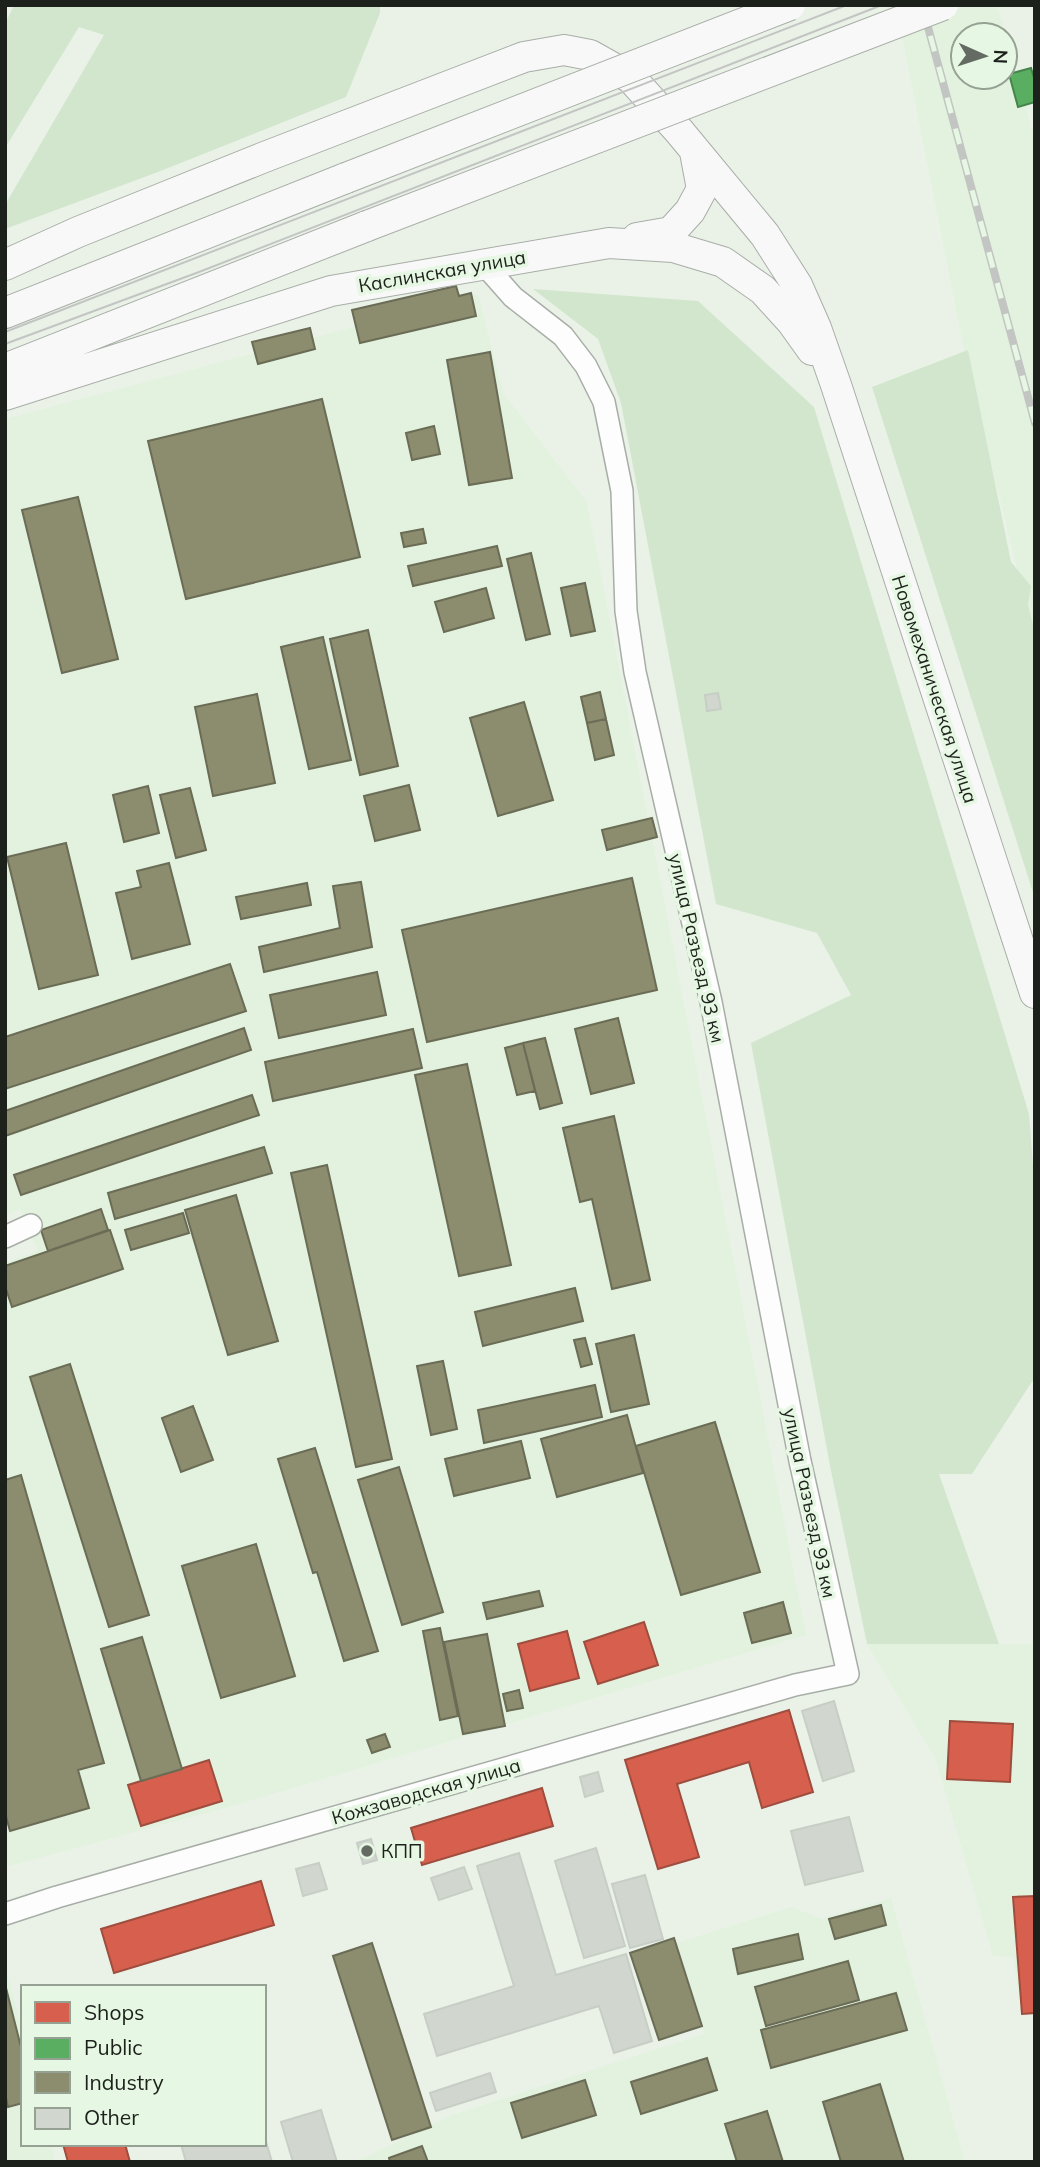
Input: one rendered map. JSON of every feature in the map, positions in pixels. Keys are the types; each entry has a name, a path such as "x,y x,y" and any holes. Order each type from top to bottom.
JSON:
{"main road":[{"path":"5,313 790,5"},
{"path":"5,369 367,226 943,5"},
{"name":"Новомеханическая улица","path":"13,258 524,57 564,50 590,55 631,78 765,235 797,285 816,328 1035,993"},
{"path":"609,243 671,232 690,211 702,189 695,151"},
{"name":"Каслинская улица","path":"5,395 331,291 609,243 673,247 723,262 763,290 792,321 836,385"}],"street":[{"name":"улица Разъезд 93 км","path":"484,263 513,297 563,336 586,366 604,402 622,491 626,611 635,672 710,1002 800,1461 848,1674"},
{"path":"5,1237 31,1225"},
{"name":"Кожзаводская улица","path":"5,1914 83,1889 782,1688 848,1674"}],"shaded area":[{"path":"14,5 380,5 380,13 346,97 5,229 5,205 104,35 79,27 5,148 5,24"},
{"path":"967,5 997,5 1001,21 949,21 949,91 1019,91 1019,84 1035,142 1035,642 967,365 902,36"},
{"path":"533,289 698,301 814,407 1029,1114 1035,1192 1035,1377 972,1474 939,1474 999,1644 867,1644 831,1471 751,1043 851,995 817,933 716,904 621,403 598,339"},
{"path":"478,294 503,393 587,502 806,1635 239,1804 5,1867 5,1263 38,1251 20,1209 5,1216 5,419"},
{"path":"968,350 1011,562 1031,586 1028,605 1035,633 1035,899 872,387"},
{"path":"867,1644 1035,1644 1035,2014 1022,2015 1013,1957 993,1956 936,1760"},
{"path":"891,1898 965,2162 356,2162 449,2116 704,2034 677,1943 791,1907 822,1919"},
{"path":"5,1964 21,2025 21,2146 51,2146 55,2162 5,2162"}],"building: Shops":[{"path":"644,1622 658,1665 598,1684 584,1642"},
{"path":"567,1631 579,1678 530,1691 518,1644"},
{"path":"789,1710 813,1792 762,1808 749,1762 677,1784 699,1857 658,1869 625,1760"},
{"path":"950,1721 1013,1724 1010,1782 947,1779"},
{"path":"209,1760 222,1801 141,1826 128,1785"},
{"path":"542,1788 553,1826 422,1865 411,1828"},
{"path":"261,1881 274,1925 114,1973 101,1929"},
{"path":"1035,1896 1035,2013 1022,2014 1013,1897"},
{"path":"64,2146 126,2146 130,2162 68,2162"}],"building: Public":[{"path":"1031,68 1035,81 1035,102 1018,107 1014,91 1019,91 1019,71"}],"building: Industry":[{"path":"456,286 459,296 471,293 476,316 360,343 352,310"},
{"path":"310,328 315,349 258,364 252,342"},
{"path":"490,352 512,478 469,485 447,360"},
{"path":"322,399 360,557 186,599 148,441"},
{"path":"434,426 440,454 412,460 406,433"},
{"path":"78,497 118,659 62,673 22,510"},
{"path":"423,529 426,543 404,547 401,533"},
{"path":"497,546 502,566 413,586 408,566"},
{"path":"531,553 550,634 526,640 507,559"},
{"path":"585,583 595,631 571,636 561,588"},
{"path":"486,588 494,618 444,632 435,602"},
{"path":"368,630 398,766 360,775 330,639"},
{"path":"323,637 351,760 309,769 281,647"},
{"path":"600,692 606,719 587,723 581,697"},
{"path":"257,694 275,783 213,796 195,707"},
{"path":"524,702 553,800 498,816 470,718"},
{"path":"606,719 614,755 595,760 587,723"},
{"path":"409,785 420,830 375,841 364,796"},
{"path":"148,786 159,833 124,842 113,795"},
{"path":"190,788 206,850 176,858 160,795"},
{"path":"652,818 657,837 607,850 602,830"},
{"path":"66,843 98,975 39,989 7,857"},
{"path":"169,863 190,944 132,959 116,893 141,887 137,871"},
{"path":"632,878 657,990 427,1042 402,930"},
{"path":"361,882 372,947 264,972 259,947 340,928 333,886"},
{"path":"307,883 311,905 241,919 236,897"},
{"path":"230,964 246,1011 5,1089 5,1037"},
{"path":"377,972 386,1015 279,1038 270,995"},
{"path":"618,1018 634,1083 591,1094 575,1029"},
{"path":"244,1028 251,1050 5,1136 5,1111"},
{"path":"413,1029 422,1068 273,1101 265,1062"},
{"path":"545,1038 562,1103 540,1109 523,1043"},
{"path":"523,1043 535,1091 517,1095 505,1048"},
{"path":"467,1064 511,1265 459,1276 415,1075"},
{"path":"252,1095 259,1115 21,1195 14,1175"},
{"path":"614,1116 650,1280 612,1289 592,1199 580,1202 563,1128"},
{"path":"264,1147 272,1173 115,1219 108,1193"},
{"path":"327,1165 392,1459 356,1467 291,1173"},
{"path":"236,1195 278,1341 228,1355 185,1210"},
{"path":"101,1209 108,1230 48,1251 41,1230"},
{"path":"183,1213 189,1233 131,1250 125,1230"},
{"path":"110,1230 123,1269 12,1307 5,1286 5,1266"},
{"path":"575,1288 583,1321 483,1346 475,1312"},
{"path":"634,1335 649,1404 611,1412 596,1344"},
{"path":"585,1338 592,1364 581,1367 574,1340"},
{"path":"443,1361 457,1429 431,1435 417,1366"},
{"path":"70,1364 149,1615 109,1627 30,1377"},
{"path":"595,1385 602,1417 484,1443 478,1410"},
{"path":"193,1406 213,1460 181,1472 162,1418"},
{"path":"627,1415 643,1473 557,1497 541,1439"},
{"path":"715,1422 760,1572 681,1595 636,1446"},
{"path":"521,1441 530,1478 454,1496 445,1459"},
{"path":"315,1448 378,1651 344,1661 317,1572 313,1573 278,1459"},
{"path":"399,1467 443,1612 402,1625 358,1480"},
{"path":"21,1475 104,1763 78,1770 89,1808 10,1831 5,1813 5,1480"},
{"path":"256,1544 295,1676 221,1698 182,1566"},
{"path":"539,1591 543,1606 487,1619 483,1603"},
{"path":"783,1602 791,1633 752,1643 744,1613"},
{"path":"440,1628 458,1716 440,1720 423,1631"},
{"path":"487,1634 505,1726 463,1734 444,1642"},
{"path":"142,1637 182,1769 141,1781 101,1649"},
{"path":"519,1690 523,1708 507,1711 503,1694"},
{"path":"385,1734 390,1747 372,1753 367,1740"},
{"path":"881,1905 886,1925 835,1939 829,1919"},
{"path":"798,1934 803,1959 738,1974 733,1949"},
{"path":"674,1938 702,2026 659,2040 630,1953"},
{"path":"372,1943 431,2127 392,2140 333,1956"},
{"path":"848,1961 859,2000 766,2026 755,1987"},
{"path":"5,1984 21,2047 21,2104 8,2107 5,2094"},
{"path":"896,1993 907,2030 771,2068 761,2030"},
{"path":"707,2058 717,2090 641,2114 631,2082"},
{"path":"585,2080 596,2115 522,2138 511,2103"},
{"path":"880,2084 904,2162 841,2162 823,2102"},
{"path":"767,2111 783,2162 737,2162 725,2124"},
{"path":"422,2146 428,2162 390,2162 389,2158"}],"building: Other":[{"path":"718,693 721,709 707,711 705,695"},
{"path":"834,1701 854,1771 823,1781 802,1711"},
{"path":"598,1772 603,1791 585,1797 580,1777"},
{"path":"849,1817 863,1871 805,1885 791,1831"},
{"name":"КПП","path":"371,1839 377,1860 363,1864 357,1843"},
{"path":"596,1848 625,1946 584,1958 555,1861"},
{"path":"519,1853 556,1975 626,1954 652,2041 614,2053 599,2006 437,2056 424,2014 514,1986 477,1866"},
{"path":"319,1863 327,1889 303,1896 296,1869"},
{"path":"464,1867 472,1889 439,1900 431,1878"},
{"path":"645,1875 663,1939 630,1948 612,1884"},
{"path":"490,2073 496,2092 436,2111 430,2093"},
{"path":"321,2110 337,2162 293,2162 281,2122"},
{"path":"266,2142 272,2162 186,2162 182,2146 266,2146"}],"tram line":[{"path":"5,332 847,5"},
{"path":"5,344 199,272 882,5"}],"railway":[{"path":"922,5 1035,423"}],"place":[{"name":"КПП","path":"367,1851"}]}
